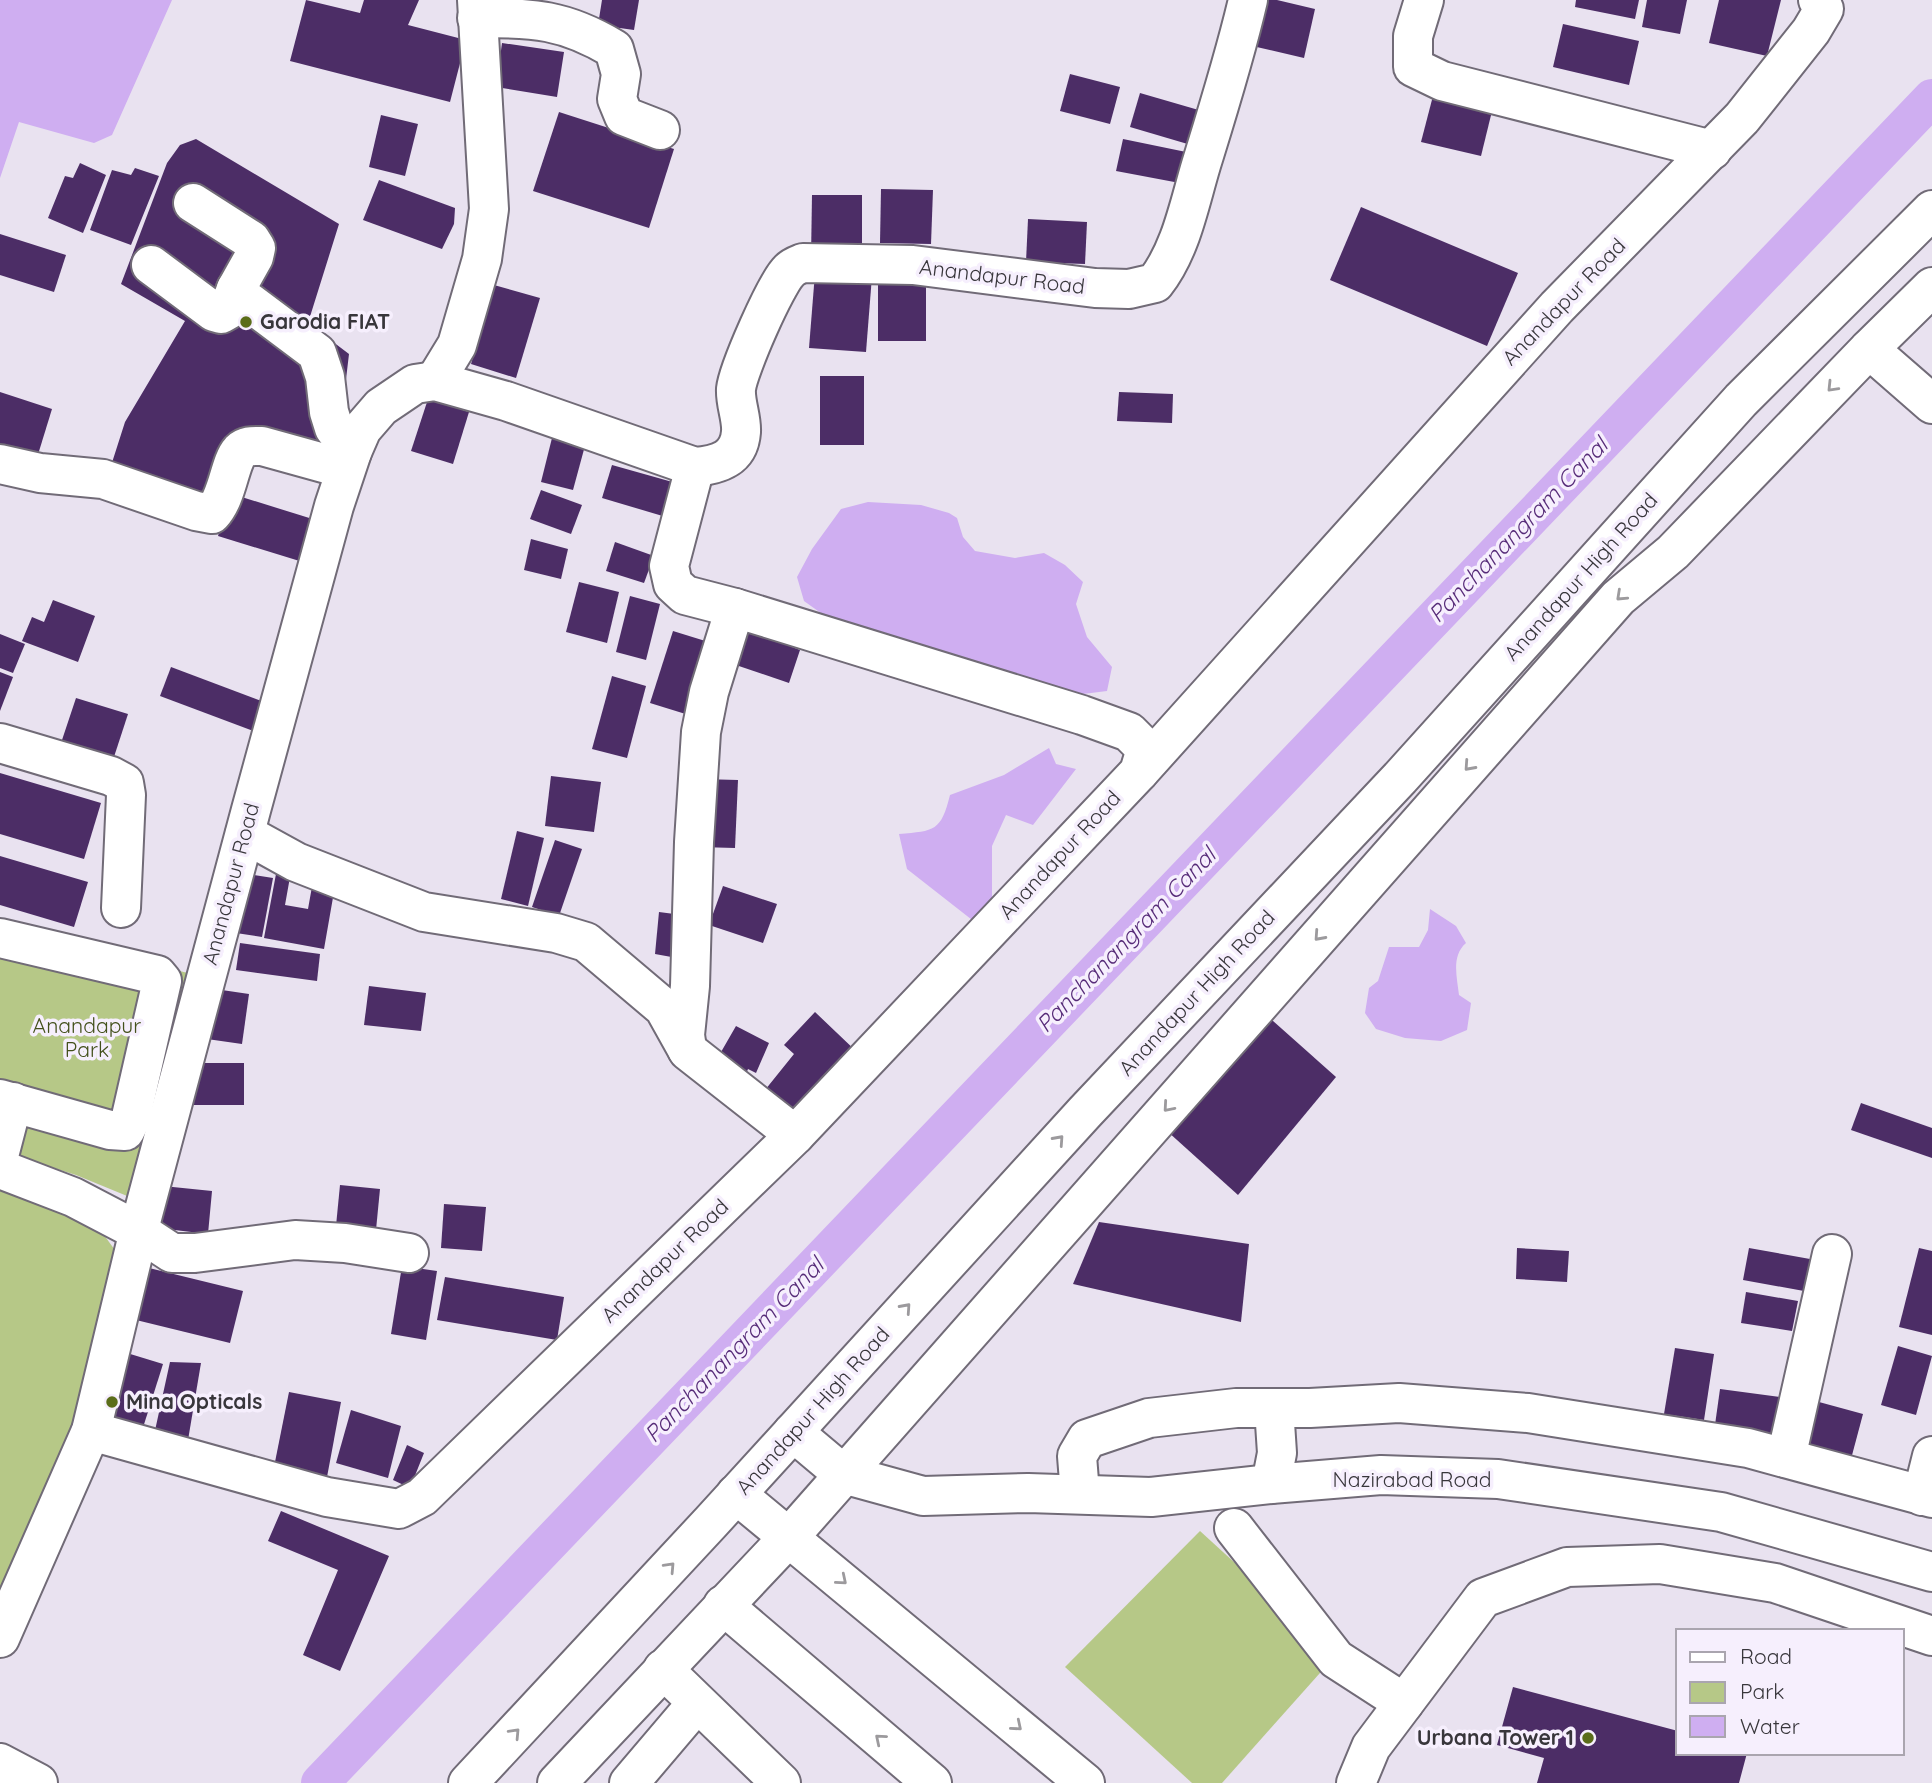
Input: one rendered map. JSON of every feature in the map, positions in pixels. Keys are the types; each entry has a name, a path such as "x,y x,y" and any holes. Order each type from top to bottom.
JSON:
{"street":[{"name":"Anandapur Road","path":"695,467 720,464 733,454 741,433 736,390 740,370 780,284 790,270 803,263 913,265 1095,288 1129,289 1155,283 1170,264 1239,40 1248,0"},
{"path":"1424,0 1413,36 1413,66 1442,81 1712,149"},
{"name":"Anandapur Road","path":"91,1431 327,1497 399,1509 422,1497 795,1135 1139,772 1557,307 1742,118 1811,31 1824,3"},
{"path":"660,130 624,116 617,99 621,74 614,49 588,34 542,19 477,9 489,209 482,259 457,345 435,381 506,401 695,467 669,566 673,584 685,595 1069,711 1129,732 1146,750 1139,772"},
{"path":"151,265 214,313 221,314 228,310 256,248 251,240 194,203"},
{"name":"Anandapur High Road","path":"468,1783 1085,1112 1400,778 1741,400 1932,210"},
{"name":"Anandapur High Road","path":"557,1783 790,1536 1618,598 1673,552 1932,287"},
{"path":"236,289 241,296 317,353 325,377 329,412 349,461"},
{"path":"1869,349 1932,404"},
{"name":"Anandapur Road","path":"0,1637 91,1431 182,1069 349,461 362,429 381,407 415,384 435,381"},
{"path":"0,464 40,473 103,479 212,514 220,505 239,452 249,446 349,461"},
{"path":"688,1051 685,1035 690,986 693,854 701,732 709,692 735,608"},
{"path":"0,743 111,776 124,783 126,795 121,908"},
{"path":"245,834 296,862 424,912 556,933 586,942 664,1008 688,1051 795,1135"},
{"path":"0,938 158,975 162,981 142,1059 130,1121 125,1132 6,1100 0,1152"},
{"path":"142,1059 182,1069"},
{"path":"0,1169 73,1197 140,1232 172,1253 195,1253 295,1240 345,1243 409,1253"},
{"path":"1786,1458 1832,1254"},
{"path":"1078,1475 1087,1439 1149,1418 1236,1408 1275,1442 1399,1403 1528,1413 1748,1448 1927,1497 1932,1456"},
{"path":"793,1432 844,1474"},
{"name":"Nazirabad Road","path":"844,1474 923,1496 1028,1493 1078,1475 1151,1497 1275,1442 1381,1475 1512,1481 1721,1512 1932,1572"},
{"path":"736,1494 1086,1783"},
{"path":"1234,1528 1336,1658 1404,1703"},
{"path":"1356,1783 1371,1747 1483,1598 1567,1567 1660,1564 1775,1583 1932,1636"},
{"path":"723,1605 932,1783"},
{"path":"663,1669 781,1783"},
{"path":"629,1783 697,1703"},
{"path":"0,1763 38,1783"}],"green space":[{"name":"Anandapur Park","path":"0,927 192,974 132,1198 76,1175 0,1151"},
{"path":"0,1180 104,1235 117,1253 82,1396 0,1614"},
{"path":"1200,1531 1336,1655 1222,1783 1192,1783 1065,1667"}],"water":[{"path":"0,0 172,0 112,135 94,143 19,122 0,178"},
{"path":"868,502 921,505 949,513 957,518 963,537 975,551 1015,558 1044,553 1065,565 1083,582 1076,604 1087,637 1112,667 1107,691 1075,695 839,626 804,601 797,577 812,549 841,509"},
{"path":"1049,748 1056,764 1076,769 1033,825 1006,815 992,846 992,902 976,923 907,869 899,834 921,832 935,827 943,816 950,795 1004,775"},
{"path":"1430,909 1456,926 1466,943 1458,954 1456,974 1459,995 1471,1003 1467,1030 1441,1041 1405,1038 1376,1029 1365,1013 1369,988 1378,981 1389,947 1419,947 1428,930"}],"building":[{"path":"306,0 360,13 364,0 419,0 408,25 466,40 450,102 290,61"},
{"path":"602,0 639,0 634,30 598,25"},
{"path":"1259,0 1277,0 1315,9 1304,58 1248,45"},
{"path":"1576,0 1639,0 1635,19 1575,7"},
{"path":"1647,0 1687,0 1680,34 1642,27"},
{"path":"1719,0 1781,0 1767,56 1709,43"},
{"path":"1563,24 1639,41 1629,85 1553,67"},
{"path":"502,43 564,52 557,97 496,87"},
{"path":"1070,74 1120,87 1110,124 1060,111"},
{"path":"1434,92 1493,107 1481,156 1421,142"},
{"path":"1140,93 1202,111 1191,145 1130,127"},
{"path":"559,112 674,149 649,228 533,191"},
{"path":"381,115 418,124 405,176 369,167"},
{"name":"Garodia FIAT","path":"196,139 339,224 308,323 349,354 344,396 322,455 236,434 208,505 109,472 125,422 185,321 121,284 167,163 180,145"},
{"path":"1123,139 1191,153 1185,184 1116,171"},
{"path":"80,163 106,175 83,233 48,218 65,176 73,178"},
{"path":"135,168 159,176 131,245 90,230 112,170 131,175"},
{"path":"379,180 455,208 454,224 442,249 363,220"},
{"path":"881,189 933,190 931,244 880,243"},
{"path":"812,195 862,195 862,258 811,258"},
{"path":"1361,207 1518,273 1487,346 1330,280"},
{"path":"1028,219 1087,222 1085,264 1026,262"},
{"path":"0,234 66,255 54,292 0,275"},
{"path":"815,273 872,276 866,352 809,348"},
{"path":"878,275 926,275 926,341 878,341"},
{"path":"494,285 540,298 516,378 471,364"},
{"path":"820,376 864,376 864,445 820,445"},
{"path":"0,392 52,409 36,461 0,450"},
{"path":"1119,392 1173,394 1172,423 1117,421"},
{"path":"428,399 469,412 453,464 411,451"},
{"path":"553,434 586,442 573,490 541,482"},
{"path":"612,465 676,483 666,517 602,498"},
{"path":"541,490 582,505 571,534 530,519"},
{"path":"232,494 319,521 306,563 218,536"},
{"path":"531,539 568,549 561,579 524,570"},
{"path":"615,542 654,556 644,583 606,571"},
{"path":"579,582 619,592 607,643 566,632"},
{"path":"630,596 660,604 646,660 616,652"},
{"path":"53,600 95,616 78,662 22,641 32,617 44,622"},
{"path":"743,628 800,650 789,683 730,663"},
{"path":"673,631 715,644 692,716 650,703"},
{"path":"0,634 25,644 13,673 0,668"},
{"path":"171,667 272,705 261,734 160,696"},
{"path":"0,672 13,677 0,711"},
{"path":"612,676 646,686 627,758 592,749"},
{"path":"76,698 128,714 112,763 60,746"},
{"path":"0,773 101,803 84,859 0,834"},
{"path":"551,776 601,782 594,832 545,826"},
{"path":"701,779 738,780 735,848 699,847"},
{"path":"517,831 544,838 528,906 501,899"},
{"path":"555,840 582,849 559,916 532,907"},
{"path":"0,856 88,882 74,927 0,905"},
{"path":"247,874 273,878 262,937 236,933"},
{"path":"276,874 290,877 285,905 308,909 313,881 335,886 324,949 264,938"},
{"path":"723,886 777,904 763,943 709,925"},
{"path":"659,912 682,915 677,958 655,954"},
{"path":"240,943 320,954 317,981 236,970"},
{"path":"369,986 426,993 421,1031 364,1025"},
{"path":"215,989 249,994 242,1044 207,1039"},
{"path":"1262,1011 1336,1077 1238,1195 1167,1131"},
{"path":"815,1012 858,1053 802,1108 782,1109 765,1090 794,1054 784,1045"},
{"path":"736,1026 769,1043 756,1073 748,1069 743,1081 717,1059"},
{"path":"190,1063 244,1063 244,1105 190,1105"},
{"path":"1861,1103 1932,1128 1932,1158 1851,1130"},
{"path":"340,1185 380,1189 375,1240 335,1236"},
{"path":"163,1186 212,1191 208,1234 158,1228"},
{"path":"444,1204 486,1207 482,1251 441,1248"},
{"path":"1099,1222 1249,1244 1241,1322 1073,1284"},
{"path":"1517,1248 1569,1251 1567,1282 1516,1279"},
{"path":"1749,1248 1810,1259 1804,1291 1743,1280"},
{"path":"1919,1248 1932,1251 1932,1335 1899,1327"},
{"path":"402,1266 437,1271 426,1340 391,1334"},
{"path":"145,1267 243,1291 230,1343 132,1319"},
{"path":"445,1277 564,1297 557,1340 437,1320"},
{"path":"1746,1292 1798,1301 1792,1331 1741,1323"},
{"path":"1898,1346 1932,1356 1916,1415 1881,1405"},
{"path":"1675,1348 1714,1354 1704,1420 1664,1414"},
{"path":"127,1353 163,1364 141,1434 106,1423"},
{"path":"170,1362 201,1363 188,1440 154,1435"},
{"path":"1720,1389 1788,1398 1782,1441 1714,1432"},
{"path":"289,1392 341,1402 327,1477 274,1467"},
{"path":"1808,1399 1863,1414 1851,1459 1796,1445"},
{"path":"351,1410 401,1426 388,1478 336,1463"},
{"path":"407,1445 424,1453 410,1488 393,1480"},
{"path":"281,1511 389,1556 340,1671 303,1655 338,1570 268,1541"},
{"name":"Urbana Tower 1","path":"1513,1687 1676,1730 1676,1755 1746,1755 1739,1783 1537,1783 1544,1758 1497,1745"}],"waterway":[{"name":"Panchanangram Canal","path":"320,1783 1932,98"}],"place":[{"name":"Garodia FIAT","path":"246,322"},
{"name":"Mina Opticals","path":"112,1402"},
{"name":"Urbana Tower 1","path":"1588,1738"}]}
